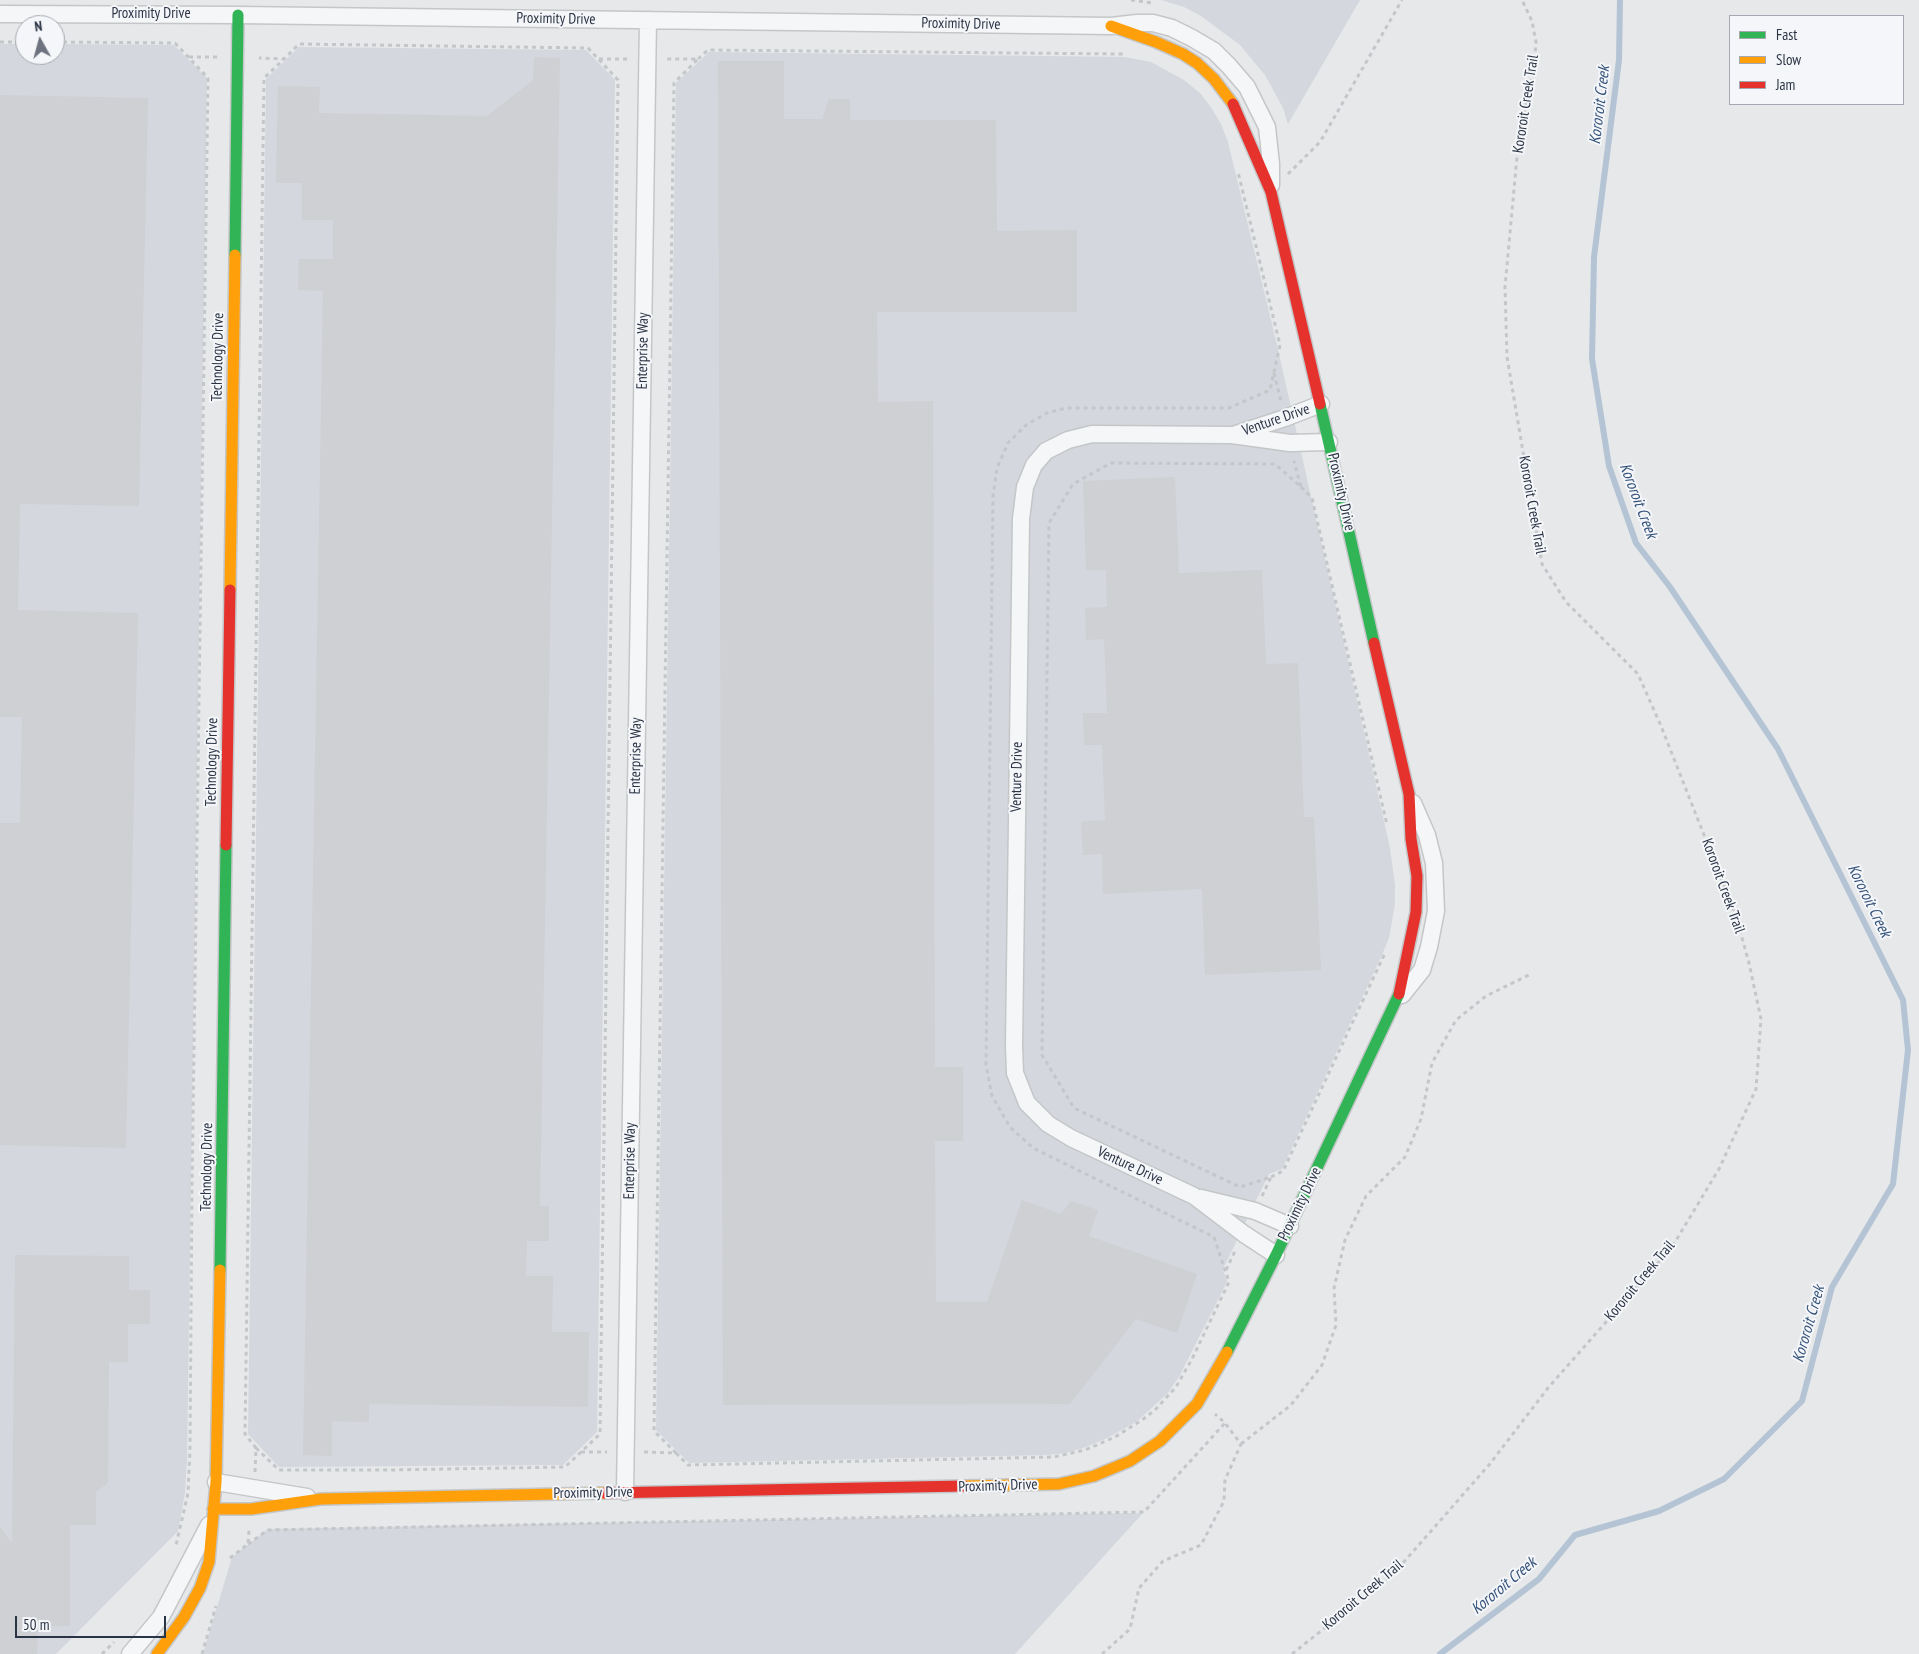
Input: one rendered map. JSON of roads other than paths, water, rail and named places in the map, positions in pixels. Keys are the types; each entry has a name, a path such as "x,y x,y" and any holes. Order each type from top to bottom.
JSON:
{"street":[{"name":"Proximity Drive","path":"0,14 238,15 1111,26 1137,23 1172,28 1214,51 1230,66 1247,87 1267,127 1272,164 1271,192 1409,794 1427,836 1434,863 1436,911 1429,947 1422,970 1398,1000 1276,1255 1222,1361 1197,1404 1160,1441 1130,1461 1094,1476 1059,1484 321,1499 212,1515"},
{"name":"Technology Drive","path":"156,1654 184,1617 200,1588 209,1562 216,1482 219,1410 238,15"},
{"name":"Enterprise Way","path":"625,1492 648,20"},
{"name":"Venture Drive","path":"1232,435 1321,404"},
{"name":"Venture Drive","path":"1290,1226 1255,1211 1194,1196 1071,1138 1048,1124 1027,1103 1015,1073 1021,519 1025,487 1034,465 1046,451 1068,440 1092,434 1232,435 1290,443 1329,442"},
{"name":"Venture Drive","path":"1194,1196 1244,1234 1276,1255"},
{"name":"Proximity Drive","path":"216,1482 321,1499"},
{"path":"130,1654 161,1617 212,1515"}],"waterway":[{"name":"Kororoit Creek","path":"1440,1654 1539,1579 1575,1535 1659,1511 1724,1479 1802,1401 1832,1287 1893,1184 1908,1050 1903,1000 1778,749 1670,587 1636,543 1609,466 1592,359 1594,257 1619,60 1620,0"}]}
